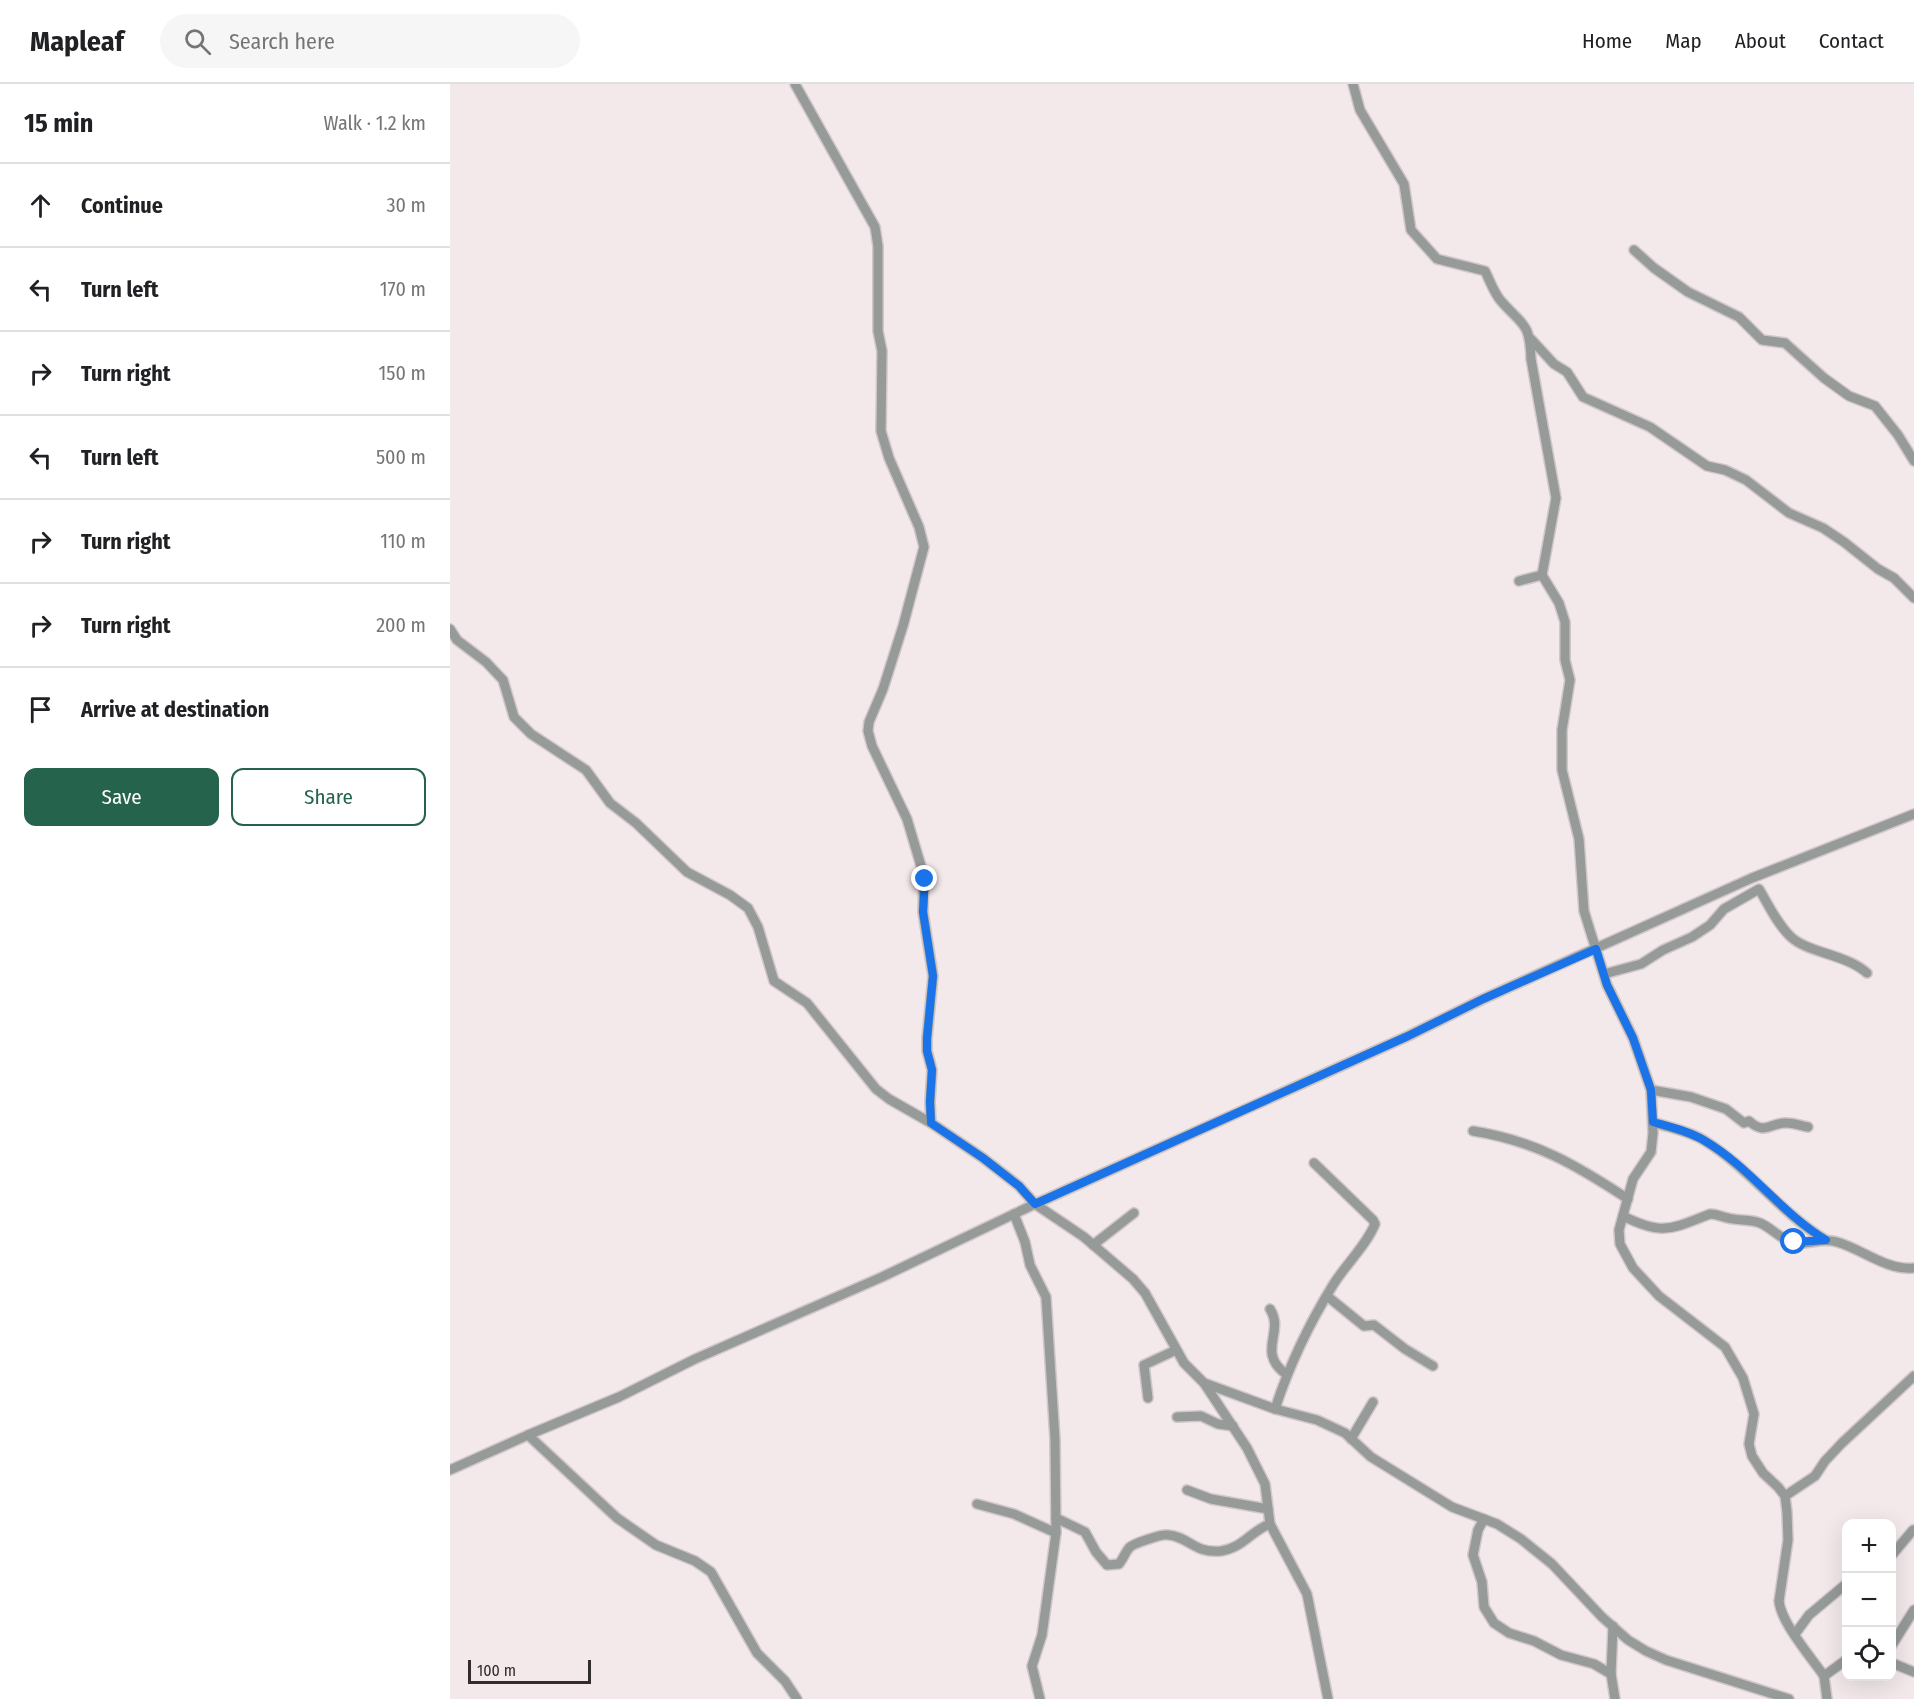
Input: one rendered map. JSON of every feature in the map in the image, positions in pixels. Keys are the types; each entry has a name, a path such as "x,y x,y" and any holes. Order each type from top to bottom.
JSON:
{"street":[{"path":"795,84 875,227 878,246 878,331 882,351 880,431 889,458 919,527 924,547 903,626 883,689 868,726 872,746 907,819 924,876 923,912 933,976 927,1038 927,1051 932,1070 931,1123"},
{"path":"1353,84 1360,110 1404,184 1411,230 1437,258 1485,271 1500,300 1521,320 1531,339 1554,364 1567,372 1582,397 1650,427 1707,466 1725,470 1746,480 1789,513 1823,528 1844,542 1878,570 1894,578 1914,598"},
{"path":"1634,250 1654,268 1688,292 1739,317 1762,340 1785,343 1849,396 1875,406 1898,435 1914,461"},
{"path":"1531,339 1531,359 1556,498 1542,576 1559,603 1565,622 1565,660 1570,680 1562,730 1562,770 1579,839 1584,911 1607,985 1633,1038 1651,1090 1653,1122 1651,1152 1633,1179 1619,1230 1620,1244 1633,1268 1659,1296 1725,1347 1743,1378 1754,1414 1749,1444 1752,1456 1763,1473 1785,1496 1789,1526 1779,1601 1781,1615 1824,1676 1827,1699"},
{"path":"1519,581 1542,576"},
{"path":"450,629 457,640 486,662 503,680 514,717 531,734 586,770 610,803 636,823 687,872 730,895 748,908 758,927 774,981 807,1003 876,1089 983,1158 1019,1186 1035,1204 1093,1245 1141,1287 1184,1363 1204,1383 1233,1426 1265,1484 1270,1524 1307,1594 1328,1699"},
{"path":"450,1470 619,1397 695,1359 882,1277 1035,1204 1398,1041 1492,995 1752,878 1914,814"},
{"path":"1604,974 1641,964 1663,950 1692,937 1710,926 1724,909 1759,889 1791,937 1803,944 1858,964 1868,972"},
{"path":"1651,1090 1690,1097 1726,1109 1744,1123 1749,1121 1756,1128 1767,1128 1786,1122 1808,1127"},
{"path":"1653,1122 1704,1140 1728,1157 1780,1204 1826,1240"},
{"path":"1473,1131 1497,1135 1540,1149 1568,1162 1628,1199"},
{"path":"1275,1409 1286,1374 1327,1296 1375,1224 1314,1162"},
{"path":"1093,1245 1134,1213"},
{"path":"1014,1214 1025,1242 1030,1265 1046,1297 1056,1439 1056,1533 1042,1635 1032,1666 1040,1699"},
{"path":"1623,1216 1642,1225 1661,1229 1678,1227 1710,1214 1716,1214 1730,1219 1760,1223 1779,1237 1794,1242 1826,1240 1837,1242 1895,1267 1914,1268"},
{"path":"1327,1296 1364,1326 1374,1325 1405,1349 1433,1366"},
{"path":"1270,1309 1275,1316 1272,1359 1286,1374"},
{"path":"1148,1398 1144,1365 1176,1350"},
{"path":"1785,1496 1815,1476 1842,1443 1914,1376"},
{"path":"1204,1383 1275,1409 1317,1420 1345,1433 1371,1457 1452,1507 1497,1524 1521,1539 1552,1564 1628,1640 1666,1660 1789,1699"},
{"path":"1351,1438 1373,1402"},
{"path":"1177,1417 1202,1416 1218,1424 1233,1426"},
{"path":"528,1435 609,1512 656,1545 695,1561 711,1572 758,1653 785,1681 797,1699"},
{"path":"1187,1490 1211,1499 1268,1509"},
{"path":"977,1504 1014,1514 1056,1533"},
{"path":"1056,1518 1085,1532 1096,1552 1107,1565 1119,1564 1130,1546 1156,1537 1168,1535 1186,1541 1199,1550 1222,1551 1238,1545 1261,1527 1270,1524"},
{"path":"1484,1519 1478,1530 1473,1555 1482,1582 1484,1607 1494,1623 1509,1633 1534,1641 1561,1655 1594,1664 1611,1674"},
{"path":"1896,1550 1913,1530"},
{"path":"1795,1634 1809,1615 1842,1587"},
{"path":"1896,1639 1914,1610"},
{"path":"1613,1626 1611,1674 1615,1699"},
{"path":"1824,1676 1842,1663"},
{"path":"1896,1665 1914,1672"}],"route":[{"path":"925,879 923,912 933,976 927,1038 927,1051 932,1070 931,1123 983,1158 1019,1186 1035,1204 1596,949 1607,985 1633,1038 1651,1090 1653,1122 1704,1140 1728,1157 1814,1233 1826,1240 1794,1242"}]}
